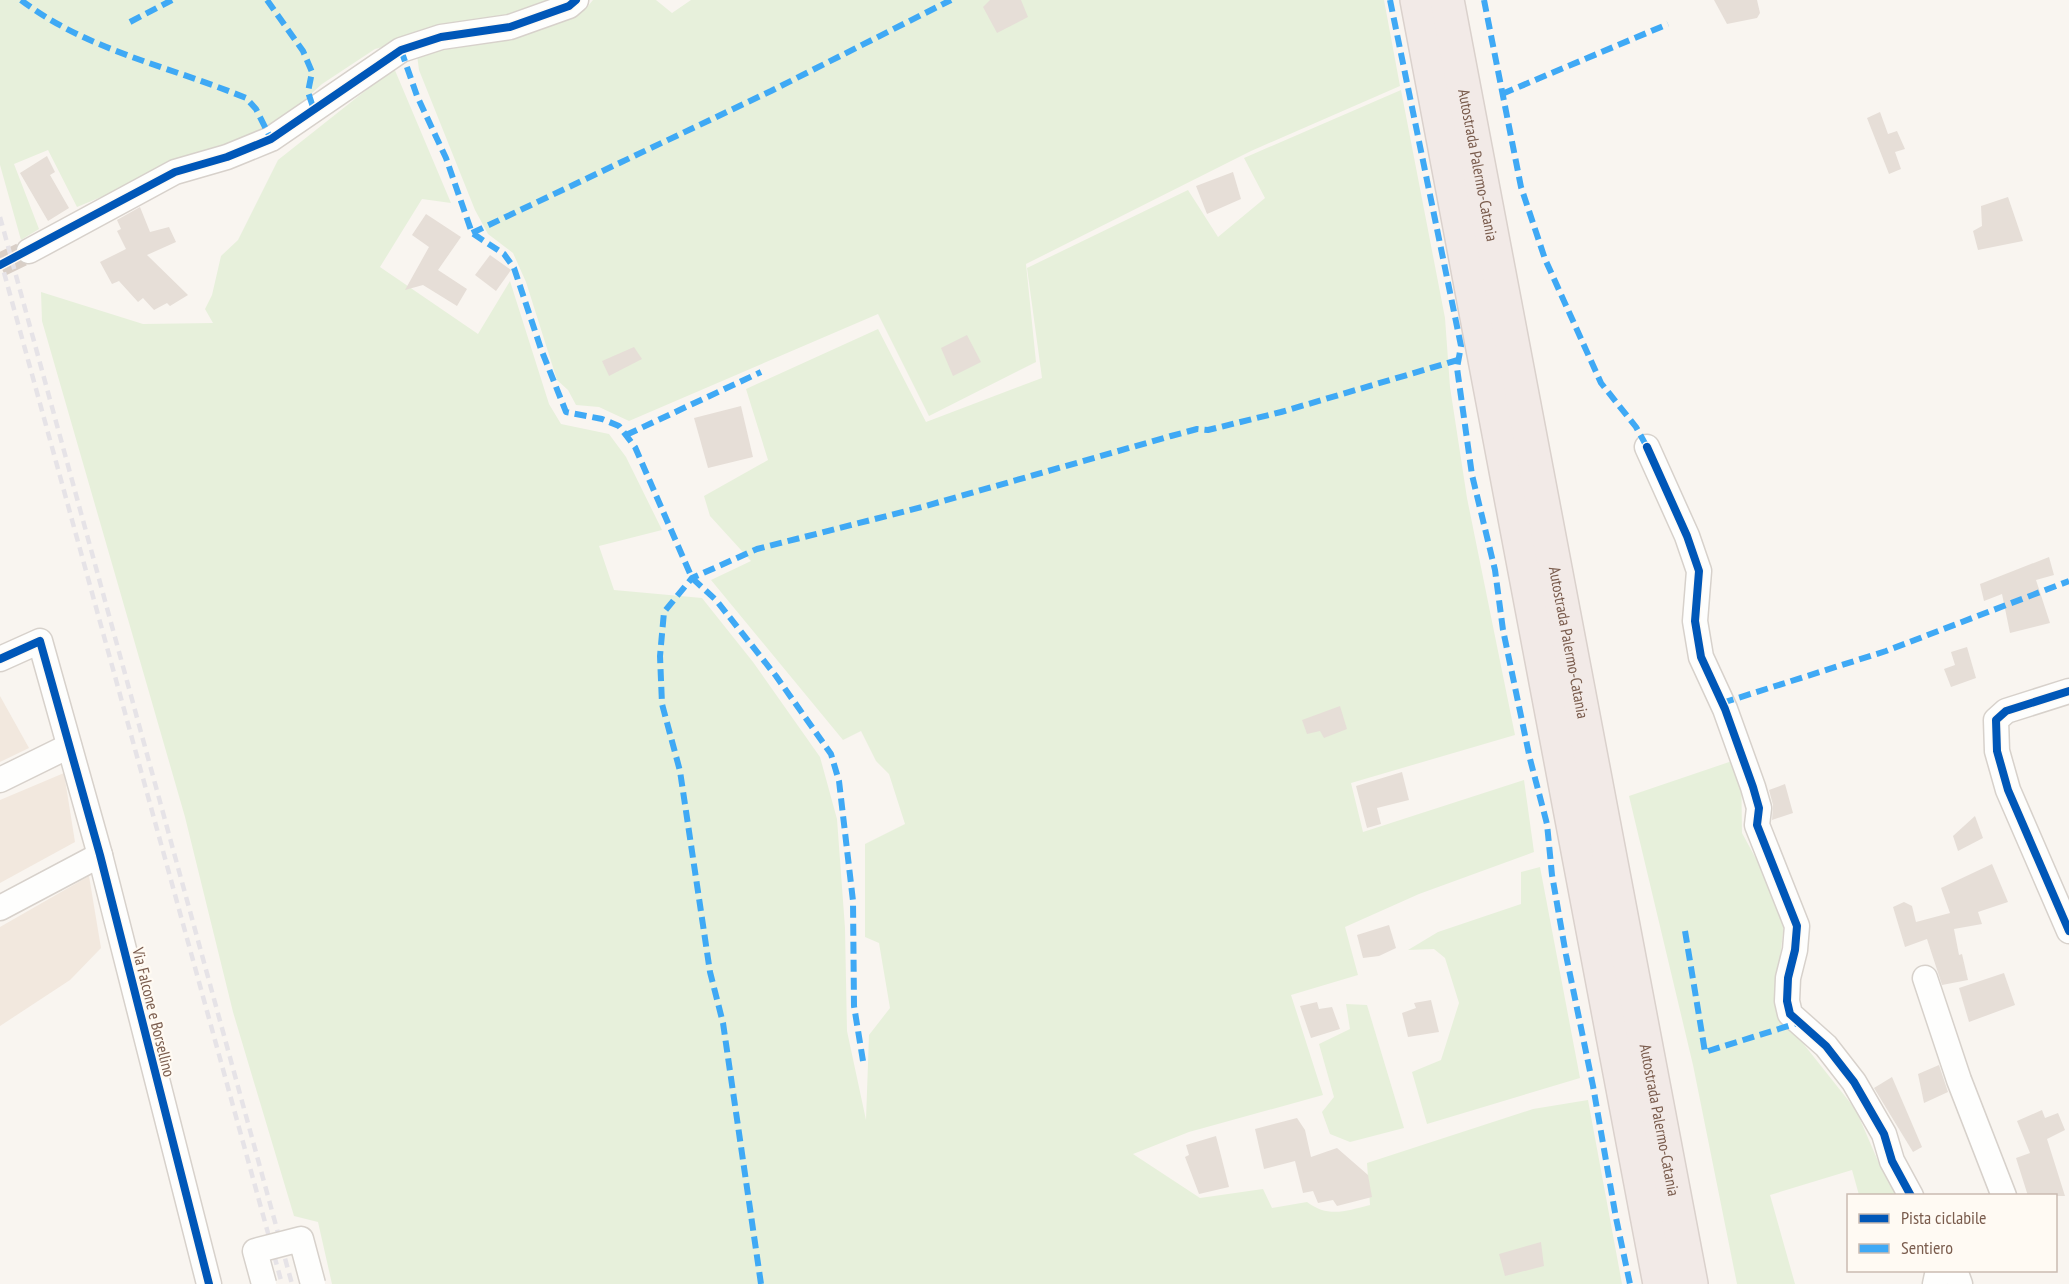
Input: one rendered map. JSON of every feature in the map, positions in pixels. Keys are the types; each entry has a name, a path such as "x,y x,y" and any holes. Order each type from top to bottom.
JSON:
{"highway":[{"name":"Autostrada Palermo-Catania","path":"1417,0 1660,1284"},
{"name":"Autostrada Palermo-Catania","path":"1447,0 1691,1284"}],"street":[{"path":"29,251 175,172 227,157 271,139 401,50 441,37 510,27 569,6 576,0"},
{"path":"1647,447 1687,536 1699,571 1695,621 1701,657 1725,709 1753,787 1759,808 1757,825 1797,926 1795,950 1788,978 1787,1001 1790,1014 1826,1046 1854,1082 1884,1134 1892,1161 1910,1194"},
{"name":"Via Falcone e Borsellino","path":"0,659 40,641 100,855 209,1284"},
{"path":"2069,691 2006,711 1996,720 1997,751 2008,790 2069,932"},
{"path":"0,780 69,746"},
{"path":"0,908 100,855"},
{"path":"1925,978 1959,1080 2003,1194"},
{"path":"264,1284 255,1251 301,1239 313,1284"}],"shaded area":[{"path":"0,696 29,748 0,762"},
{"path":"64,773 75,842 0,883 0,800"},
{"path":"89,876 101,948 70,980 0,1026 0,927"}],"green space":[{"path":"0,0 551,0 524,11 375,49 322,84 290,113 260,131 77,207 48,150 14,164 39,229 21,240 0,165"},
{"path":"593,0 656,0 672,13 691,0 1384,0 1400,86 1251,151 1026,264 1036,362 929,416 878,314 629,421 599,407 576,405 568,390 557,380 526,282 513,253 488,234 475,210 419,70 417,55 440,47 541,29 588,6"},
{"path":"394,68 451,203 422,199 380,267 478,334 510,281 549,404 561,424 609,434 626,457 662,530 599,546 614,590 702,598 753,662 820,757 837,819 845,928 847,1031 866,1120 869,1035 890,1008 879,943 865,937 865,844 905,824 889,774 876,761 861,731 843,740 711,580 751,561 710,516 704,496 768,460 746,389 878,329 926,422 1042,378 1027,268 1188,190 1218,237 1265,198 1244,158 1401,90 1445,318 1450,387 1467,498 1515,735 1351,783 1363,832 1524,780 1534,852 1419,894 1345,927 1358,975 1291,995 1323,1095 1189,1132 1133,1154 1200,1198 1263,1189 1272,1208 1307,1202 1322,1210 1337,1212 1370,1205 1367,1163 1533,1109 1588,1100 1622,1284 332,1284 318,1222 294,1216 233,1012 185,817 42,321 41,292 143,324 213,323 205,309 212,295 221,256 238,240 278,160"},
{"path":"1741,758 1742,833 1767,879 1784,924 1775,1002 1798,1037 1856,1110 1881,1168 1901,1194 1859,1194 1852,1170 1770,1195 1795,1284 1737,1284 1693,1065 1629,796"},
{"path":"1540,867 1580,1078 1427,1124 1412,1072 1441,1060 1459,1003 1445,958 1434,949 1408,950 1438,932 1521,904 1521,872"},
{"path":"1346,1004 1367,1005 1404,1128 1350,1142 1330,1134 1322,1112 1334,1097 1319,1044 1350,1029"}],"building":[{"path":"990,0 1021,0 1028,17 997,33 983,7"},
{"path":"1714,0 1757,0 1760,13 1757,18 1727,24"},
{"path":"1880,112 1888,134 1897,131 1905,149 1895,152 1901,169 1889,174 1867,118"},
{"path":"47,156 55,172 50,175 69,208 48,221 20,173"},
{"path":"1233,172 1241,199 1207,214 1196,186"},
{"path":"2008,197 2023,241 1978,250 1973,231 1982,226 1981,206"},
{"path":"140,207 150,232 169,227 176,242 147,255 188,295 170,306 167,303 154,310 143,298 138,302 119,281 112,284 100,262 126,249 117,231 121,229 117,220"},
{"path":"426,214 461,237 438,270 467,289 457,306 423,285 405,290 429,247 412,235"},
{"path":"490,255 511,270 496,291 475,275"},
{"path":"967,335 981,362 953,376 941,348"},
{"path":"634,347 642,359 609,376 602,361"},
{"path":"741,406 753,457 708,468 694,418"},
{"path":"2049,557 2054,575 2036,580 2050,623 2010,633 2002,594 1984,601 1980,584"},
{"path":"1967,647 1976,678 1951,687 1944,669 1955,665 1951,652"},
{"path":"1340,706 1347,729 1324,738 1320,731 1307,734 1302,720"},
{"path":"1402,772 1409,800 1377,808 1381,824 1367,828 1356,786"},
{"path":"1785,784 1793,813 1772,820 1773,805 1769,790"},
{"path":"1975,816 1983,838 1958,851 1953,836"},
{"path":"1992,864 2008,902 1978,912 1982,924 1954,929 1959,955 1962,954 1968,980 1942,985 1927,939 1905,947 1893,907 1904,902 1912,906 1916,922 1950,913 1941,888"},
{"path":"1389,925 1396,948 1379,956 1363,958 1357,935"},
{"path":"2004,973 2015,1005 1969,1022 1959,988"},
{"path":"1431,1000 1439,1032 1408,1037 1402,1013 1416,1008 1414,1003"},
{"path":"1317,1002 1319,1009 1332,1007 1340,1029 1311,1038 1300,1006"},
{"path":"1939,1065 1948,1092 1924,1103 1918,1074"},
{"path":"1892,1077 1922,1147 1913,1152 1874,1088"},
{"path":"2042,1110 2045,1118 2058,1113 2065,1130 2047,1139 2065,1196 2027,1194 2016,1158 2030,1153 2017,1121"},
{"path":"1297,1118 1305,1130 1311,1157 1337,1148 1368,1175 1372,1197 1337,1206 1333,1200 1318,1203 1313,1191 1303,1193 1295,1161 1264,1169 1255,1129"},
{"path":"1216,1136 1229,1187 1199,1194 1185,1157 1189,1155 1186,1145"},
{"path":"1541,1242 1544,1266 1505,1276 1499,1254"}],"tunnel":[{"path":"0,265 29,251"}],"railway":[{"path":"0,217 292,1284"},
{"path":"0,258 282,1284"}],"marked path":[{"path":"21,0 47,18 101,45 246,98 256,109 271,139"},
{"path":"130,22 172,0"},
{"path":"267,0 303,51 312,72 308,92 314,110"},
{"path":"472,233 771,91 951,0"},
{"path":"1390,0 1461,346 1457,368 1472,475 1495,570 1503,630 1530,759 1547,824 1552,875 1566,955 1630,1284"},
{"path":"1484,0 1521,187 1545,259 1601,383 1636,427 1647,447"},
{"path":"1502,94 1668,24"},
{"path":"401,50 417,96 446,158 472,233 504,254 514,268 541,349 566,412 602,419 619,426 635,447 692,578 716,600 776,676 831,754 839,781 853,901 854,1006 863,1061"},
{"path":"761,1284 723,1023 710,972 680,771 662,704 660,656 664,612 692,578 757,549 922,507 1197,429 1208,430 1281,412 1458,360"},
{"path":"626,435 761,372"},
{"path":"1722,703 1886,651 2069,581"},
{"path":"1685,931 1705,1052 1801,1022"}],"cycle path":[{"path":"0,265 175,172 227,157 271,139 401,50 441,37 510,27 569,6 576,0"},
{"path":"1647,447 1687,536 1699,571 1695,621 1701,657 1725,709 1753,787 1759,808 1757,825 1797,926 1795,950 1788,978 1787,1001 1790,1014 1826,1046 1854,1082 1884,1134 1892,1161 1910,1194"},
{"path":"0,659 40,641 100,855 209,1284"},
{"path":"2069,691 2006,711 1996,720 1997,751 2008,790 2069,931"}]}
